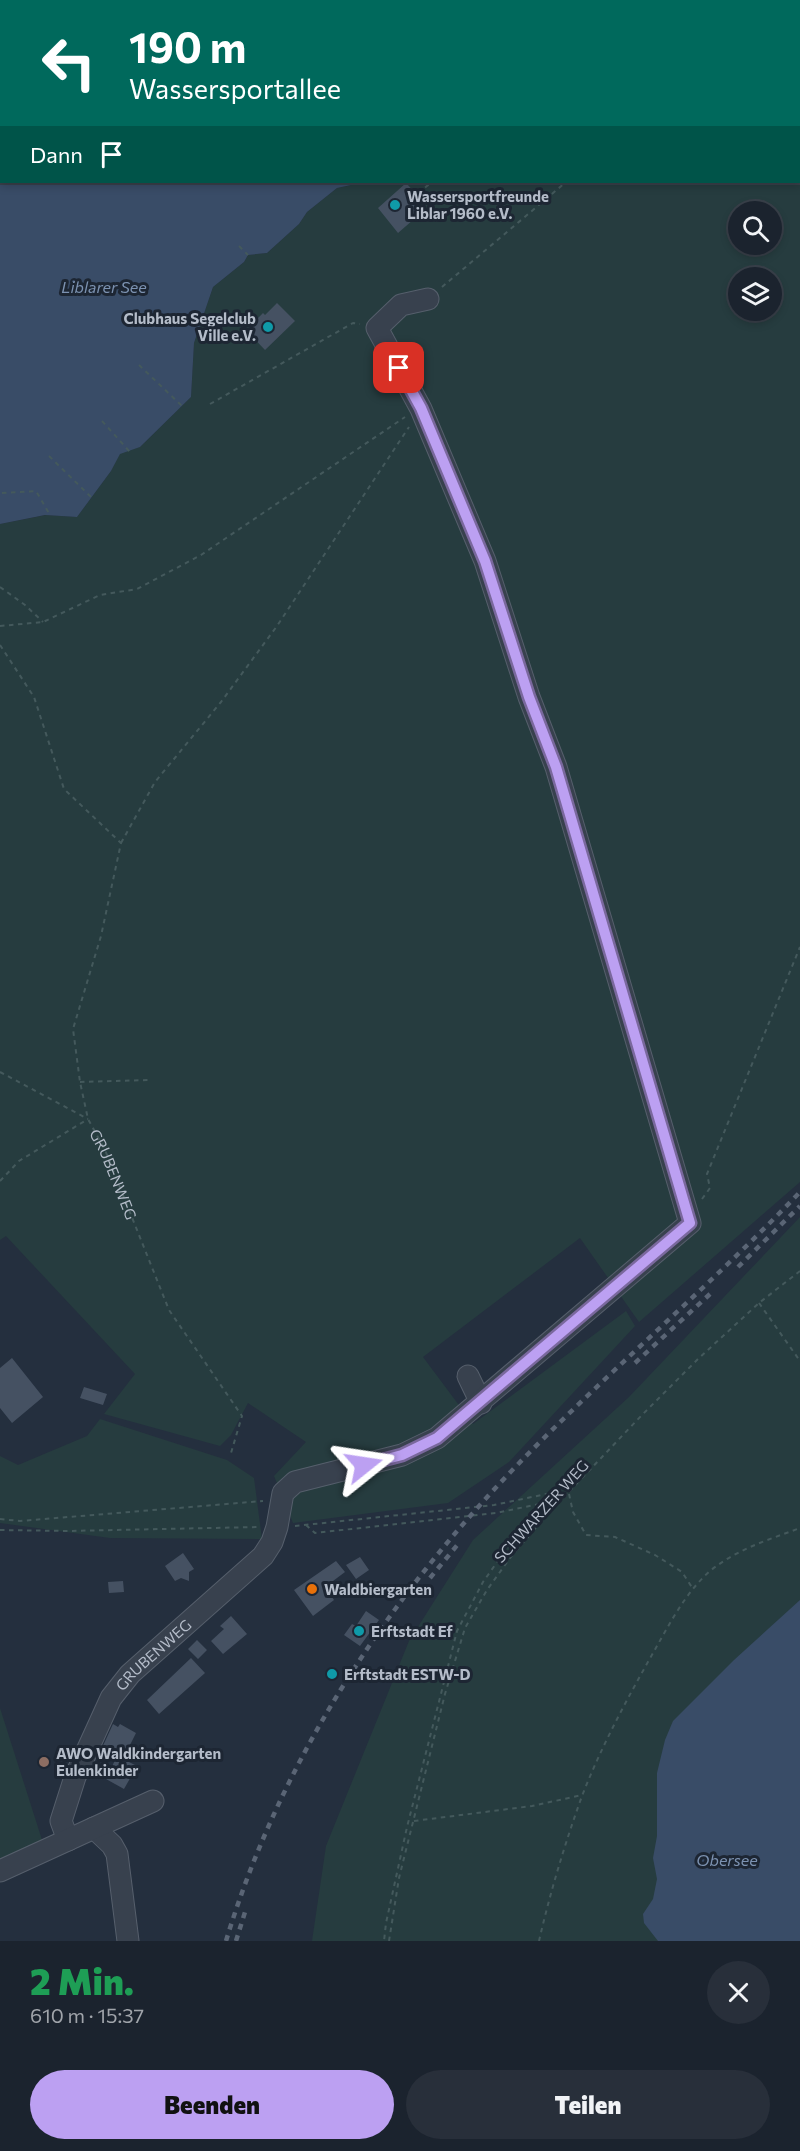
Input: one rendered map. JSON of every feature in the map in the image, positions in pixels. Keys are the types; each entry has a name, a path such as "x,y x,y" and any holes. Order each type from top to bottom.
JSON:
{"street":[{"path":"280,1506 295,1482 379,1461 411,1451 437,1438 690,1223 556,767 529,697 485,561 421,408 377,328 401,305 428,299"},
{"path":"468,1376 481,1402"},
{"name":"GRUBENWEG","path":"68,1840 61,1821 75,1777 111,1698 130,1674 263,1557 272,1542 280,1506"},
{"path":"0,1871 153,1801"},
{"path":"94,1828 112,1845 117,1854 128,1941"}],"path":[{"path":"418,193 431,183"},
{"path":"428,299 565,183"},
{"path":"239,246 248,255"},
{"path":"210,404 353,323 377,328"},
{"path":"139,365 182,406"},
{"path":"0,626 43,622 100,595 137,589 201,555 421,408"},
{"path":"88,1119 73,1029 101,936 121,843 155,782 221,702 277,626 421,408"},
{"path":"102,421 130,452"},
{"path":"49,456 91,497"},
{"path":"2,493 36,491 50,515"},
{"path":"0,587 26,605 43,622"},
{"path":"0,645 34,697 64,789 121,843"},
{"path":"690,1223 710,1188 707,1174 800,947"},
{"path":"0,1072 88,1119"},
{"path":"81,1082 150,1080"},
{"path":"0,1181 19,1161 88,1119"},
{"name":"GRUBENWEG","path":"88,1119 105,1150 169,1310 242,1416 231,1453"},
{"name":"SCHWARZER WEG","path":"389,1941 399,1878 445,1694 465,1628 510,1558 545,1517 649,1407 698,1359 759,1303 800,1270"},
{"path":"759,1303 800,1361"},
{"path":"306,1525 494,1505 551,1493 568,1494 573,1512 586,1535 615,1537 655,1555 682,1572 693,1589"},
{"path":"0,1519 20,1521 280,1506 315,1533 496,1513 549,1502 517,1534 496,1563 483,1582 457,1631 406,1827 384,1941"},
{"path":"0,1530 67,1531 280,1506"},
{"path":"539,1941 582,1795 611,1732 673,1619 693,1589 729,1557 753,1545 800,1528"},
{"path":"414,1821 532,1806 582,1795"}],"green space":[{"path":"353,183 800,183 800,1182 639,1322 580,1238 423,1357 473,1424 626,1311 635,1326 509,1462 448,1503 293,1523 274,1476 306,1442 248,1403 231,1435 220,1446 104,1414 135,1374 6,1236 0,1240 0,524 46,515 77,517 111,471 120,453 140,447 191,397 194,343 213,287 244,262 248,255 267,253 299,224 307,212 337,188"},
{"path":"800,1217 800,1941 312,1941 326,1846 409,1641 473,1540 629,1397"},
{"path":"100,1419 227,1460 254,1478 262,1539 110,1538 0,1523 0,1456 18,1465 87,1436"},
{"path":"0,1708 43,1843 0,1863"}],"water":[{"name":"Liblarer See","path":"0,183 353,183 337,188 307,212 299,224 267,253 248,255 244,262 213,287 194,343 191,397 140,447 120,454 111,471 77,517 45,515 0,524"},
{"name":"Obersee","path":"800,1600 800,1941 658,1941 644,1923 643,1914 653,1899 657,1879 653,1858 657,1836 657,1773 665,1740 673,1721 734,1660"}],"building":[{"name":"Wassersportfreunde Liblar 1960 e.V.","path":"406,183 419,197 412,203 421,213 398,233 378,208"},
{"name":"Clubhaus Segelclub Ville e.V.","path":"277,303 295,321 265,350 246,330"},
{"path":"12,1358 43,1397 12,1423 0,1408 0,1368"},
{"path":"84,1387 107,1394 103,1405 80,1398"},
{"path":"183,1553 194,1569 189,1572 189,1581 181,1578 175,1581 165,1566"},
{"path":"360,1557 369,1570 356,1579 346,1565"},
{"name":"Waldbiergarten","path":"336,1561 345,1572 325,1587 334,1600 313,1616 294,1590"},
{"path":"123,1581 124,1592 109,1593 108,1582"},
{"name":"Erftstadt Ef","path":"366,1611 379,1620 360,1646 344,1635 352,1624 356,1626"},
{"path":"231,1616 247,1634 223,1654 211,1641 224,1629 220,1626"},
{"path":"197,1640 207,1650 198,1659 188,1649"},
{"path":"191,1658 205,1673 159,1714 147,1700"},
{"path":"113,1724 118,1727 120,1724 136,1733 123,1759 102,1748"},
{"path":"117,1756 137,1766 124,1789 106,1779"}],"railway":[{"path":"226,1941 250,1872 278,1805 311,1741 348,1678 389,1618 433,1560 530,1452 800,1192"},
{"path":"738,1267 800,1206"},
{"path":"635,1363 710,1294"},
{"path":"430,1578 459,1543"},
{"path":"236,1941 245,1912"}],"place":[{"name":"Wassersportfreunde Liblar 1960 e.V.","path":"395,205"},
{"name":"Clubhaus Segelclub Ville e.V.","path":"268,327"},
{"name":"Waldbiergarten","path":"312,1589"},
{"name":"Erftstadt Ef","path":"359,1631"},
{"name":"Erftstadt ESTW-D","path":"332,1674"},
{"name":"AWO Waldkindergarten Eulenkinder","path":"44,1762"}],"route":[{"path":"364,1465 402,1455 437,1438 690,1223 556,767 529,697 485,561 421,408 399,368"}]}
